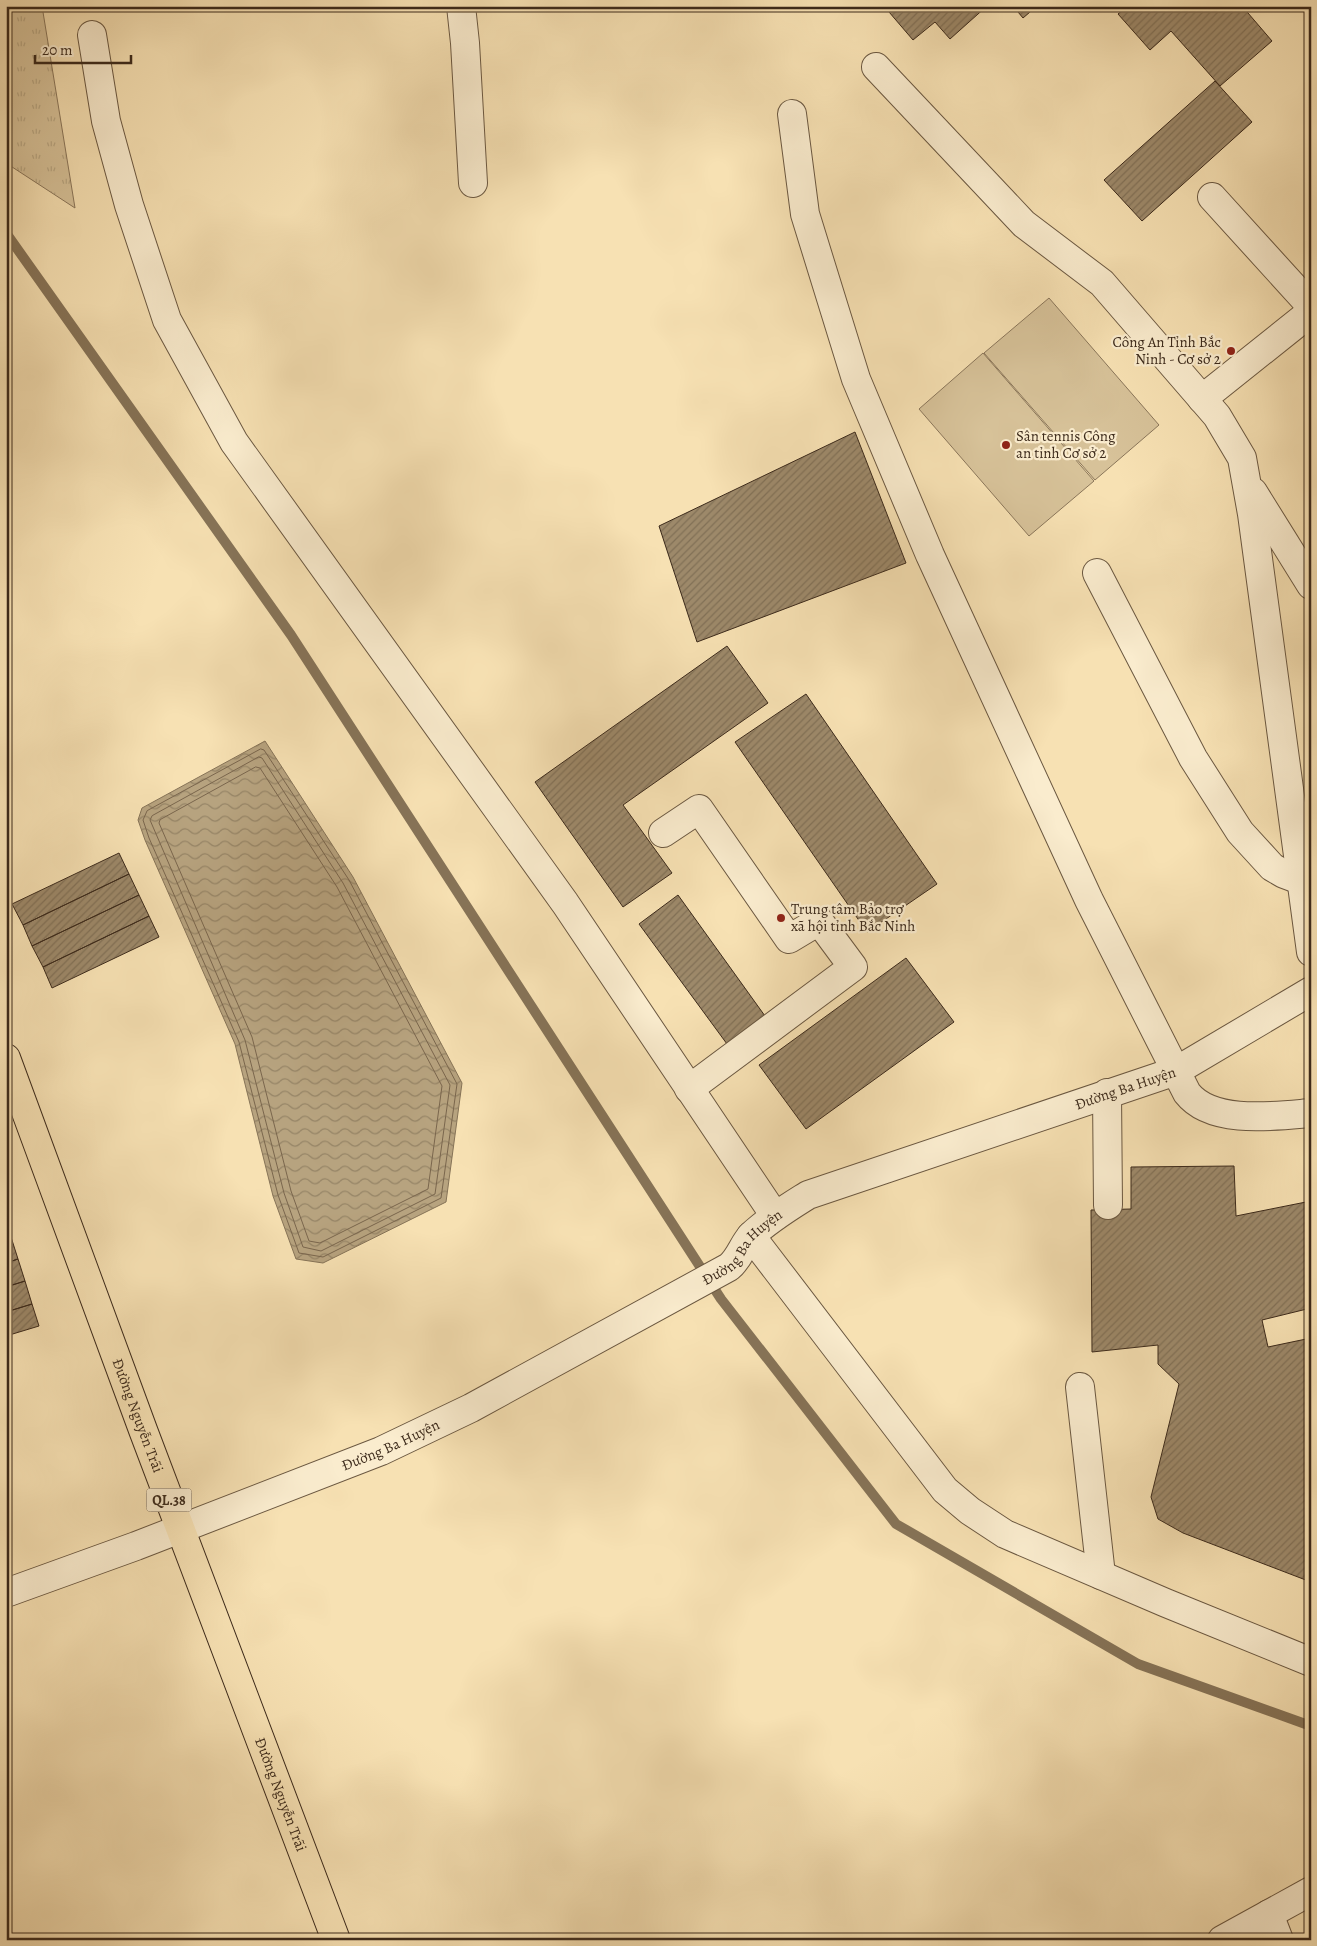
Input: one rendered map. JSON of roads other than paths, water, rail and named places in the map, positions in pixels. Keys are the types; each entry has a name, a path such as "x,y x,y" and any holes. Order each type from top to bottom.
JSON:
{"highway":[{"name":"Đường Nguyễn Trãi","path":"6,1058 336,1940"}],"street":[{"path":"460,6 465,43 473,183"},
{"path":"92,35 106,121 129,205 167,320 234,442 565,903 775,1216"},
{"path":"876,67 1024,224 1102,283 1217,416 1242,458 1311,952"},
{"path":"792,114 805,214 856,379 930,555 1007,723 1089,900 1187,1094 1201,1107 1218,1113 1253,1116 1311,1113"},
{"path":"1212,197 1311,306"},
{"path":"1202,399 1311,312"},
{"path":"1246,480 1311,585"},
{"path":"1097,573 1193,758 1240,832 1272,867 1300,880"},
{"path":"663,833 699,809 789,939 819,921 854,967 689,1089"},
{"name":"Đường Ba Huyện","path":"6,1593 181,1529 381,1451 471,1408 662,1303 700,1285 730,1267 736,1261 751,1236 775,1216 808,1196 1176,1071 1311,990"},
{"path":"1108,1093 1108,1205"},
{"path":"751,1236 945,1490 970,1511 1005,1534 1311,1662"},
{"path":"1080,1387 1101,1575"},
{"path":"1222,1940 1311,1891"},
{"path":"1269,1914 1280,1940"}],"water":[{"path":"265,741 353,877 462,1083 446,1202 323,1263 296,1259 273,1196 235,1044 145,840 138,820 142,808"}],"waterway":[{"path":"6,233 291,635 721,1299 896,1524 1138,1664 1311,1726"}],"place":[{"name":"Công An Tỉnh Bắc Ninh - Cơ sở 2","path":"1231,351"},
{"name":"Sân tennis Công an tỉnh Cơ sở 2","path":"1006,445"},
{"name":"Trung tâm Bảo trợ xã hội tỉnh Bắc Ninh","path":"781,918"}]}
